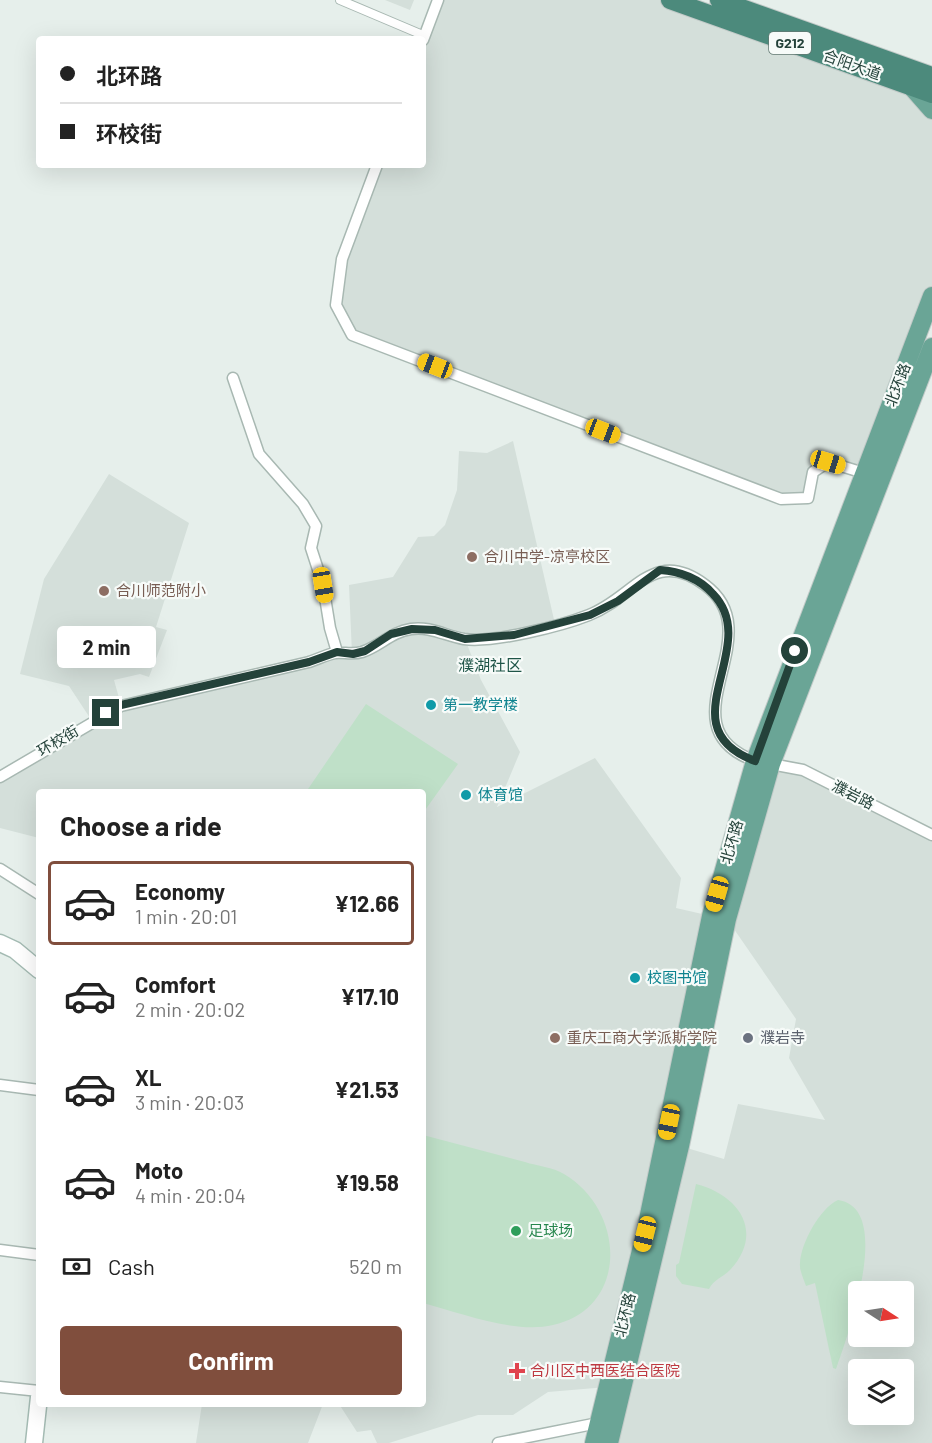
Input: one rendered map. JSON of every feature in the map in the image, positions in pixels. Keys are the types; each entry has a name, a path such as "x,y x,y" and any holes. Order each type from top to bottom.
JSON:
{"highway":[{"name":"合阳大道","path":"670,0 923,74"},
{"name":"合阳大道","path":"719,0 923,74 932,94"}],"main road":[{"path":"923,74 932,110"},
{"name":"北环路","path":"594,1443 645,1234 711,916 864,474 932,296"},
{"name":"北环路","path":"609,1443 680,1146 727,919 763,762 932,346"},
{"path":"0,943 15,950 36,968"},
{"path":"34,1443 38,1407"}],"street":[{"path":"340,0 420,36"},
{"path":"425,36 438,0"},
{"path":"376,168 342,259 336,305 352,334 781,499 808,498 813,472 828,462 864,474"},
{"path":"233,378 259,454 303,504 316,526 311,548 323,585 330,628 337,652"},
{"name":"环校街","path":"0,777 121,705 309,662 337,652 353,654 365,651 391,634 412,629 435,630 465,639 514,635 590,615 618,601 660,570 674,571 704,584 722,603 729,624 729,647 714,704 716,728 728,745 741,756 763,762"},
{"name":"濮岩路","path":"763,762 803,770 932,835"},
{"path":"0,869 36,892"},
{"path":"0,1084 36,1090"},
{"path":"0,1250 36,1255"},
{"path":"0,1387 36,1391"},
{"path":"498,1443 598,1422"}],"shaded area":[{"path":"385,0 414,0 410,10"},
{"path":"438,0 670,0 910,85 932,110 932,296 864,473 828,462 813,472 808,498 781,499 352,335 336,305 342,259 376,168 426,168 424,36"},
{"name":"重庆工商大学派斯学院","path":"513,441 555,624 465,639 481,680 520,752 497,807 595,758 681,878 676,908 711,916 680,1146 724,1159 738,1104 825,1120 789,1058 796,1019 727,919 771,764 803,770 932,835 932,1443 609,1443 607,1387 548,1392 513,1415 478,1415 389,1443 377,1443 371,1430 357,1432 341,1407 426,1407 426,789 36,789 36,837 0,828 0,777 92,721 69,686 20,674 44,579 109,474 189,523 156,627 167,630 149,677 140,674 114,680 121,705 352,654 349,585 393,577 418,537 434,536 445,525 457,490 459,451 487,453"},
{"path":"202,1407 322,1407 308,1443 196,1443"}],"green space":[{"path":"366,704 458,764 426,809 426,789 308,789"},
{"name":"足球场","path":"426,1136 564,1174 584,1190 599,1211 608,1234 610,1257 606,1280 596,1299 578,1315 553,1325 538,1327 505,1325 426,1304"},
{"path":"696,1184 711,1189 735,1206 746,1229 746,1242 740,1256 730,1270 709,1289 682,1284 676,1276 676,1265 679,1263"},
{"path":"838,1200 855,1208 863,1225 865,1249 861,1281 848,1281 848,1333 836,1369 833,1368 815,1283 806,1286 800,1266 801,1255 808,1236 818,1218"}],"place":[{"name":"合川中学-凉亭校区","path":"472,557"},
{"name":"合川师范附小","path":"104,591"},
{"name":"第一教学楼","path":"431,705"},
{"name":"体育馆","path":"466,795"},
{"name":"校图书馆","path":"635,978"},
{"name":"重庆工商大学派斯学院","path":"555,1038"},
{"name":"濮岩寺","path":"748,1038"},
{"name":"足球场","path":"516,1231"},
{"name":"合川区中西医结合医院","path":"517,1371"}],"district":[{"name":"濮湖社区","path":"490,665"}],"route":[{"path":"106,713 121,705 309,662 337,652 353,654 365,651 391,634 412,629 435,630 465,639 514,635 590,615 618,601 641,581 660,570 674,571 704,584 722,603 729,624 729,647 714,704 716,728 728,745 741,756 755,761 795,651"}]}
